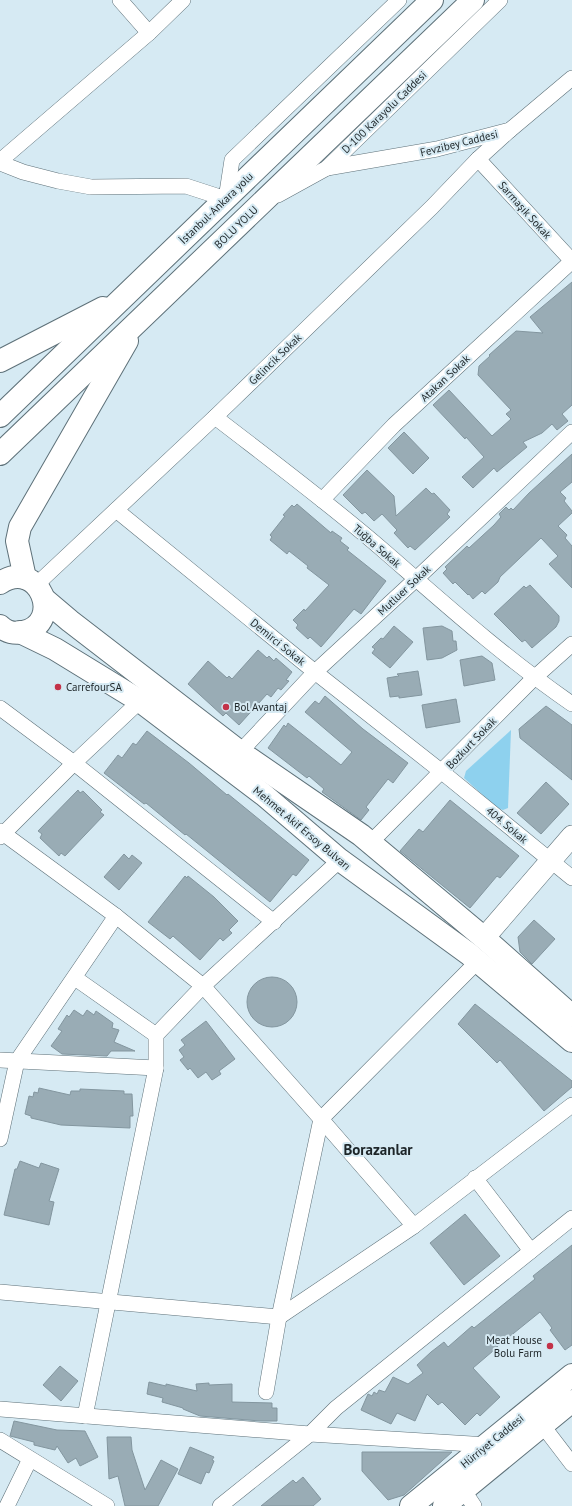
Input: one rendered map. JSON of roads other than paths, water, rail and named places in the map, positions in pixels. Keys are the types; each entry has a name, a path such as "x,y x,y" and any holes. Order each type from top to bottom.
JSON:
{"main road":[{"name":"İstanbul-Ankara yolu","path":"0,416 432,0"},
{"name":"BOLU YOLU","path":"0,454 473,0"},
{"path":"0,361 126,296"},
{"path":"10,629 31,629 40,621 44,610 32,585 17,542 20,527 139,320"},
{"path":"0,573 32,585"},
{"path":"0,583 7,579 32,585"},
{"name":"Mehmet Akif Ersoy Bulvarı","path":"32,585 70,621 240,752 369,841 484,938 572,1016"},
{"path":"55,649 57,635 60,630 70,621"},
{"name":"Mehmet Akif Ersoy Bulvarı","path":"10,629 55,649 140,701 264,795 340,860 478,961 572,1041"},
{"path":"484,938 572,836"},
{"name":"Hürriyet Caddesi","path":"411,1506 488,1445 572,1375"},
{"name":"Hürriyet Caddesi","path":"444,1506 469,1498 543,1426 572,1401"}],"street":[{"path":"120,0 149,33"},
{"path":"183,0 149,33 0,162 23,172 90,187 186,186 226,199 232,160 397,1"},
{"name":"D-100 Karayolu Caddesi","path":"256,207 327,168 500,0"},
{"name":"Fevzibey Caddesi","path":"327,168 437,149 510,130 572,78"},
{"name":"Gelincik Sokak","path":"32,585 116,510 215,418 432,207 478,159 510,130"},
{"name":"Sarmaşık Sokak","path":"478,159 572,261"},
{"name":"Atakan Sokak","path":"322,500 394,425 572,261"},
{"name":"Tuğba Sokak","path":"215,418 322,500 384,551 415,580 534,678 572,704"},
{"name":"Mutluer Sokak","path":"240,752 315,672 572,432"},
{"name":"Demirci Sokak","path":"116,510 315,672 442,772"},
{"name":"Bozkurt Sokak","path":"369,841 376,837 442,772 534,678 572,644"},
{"path":"140,701 1,834 116,916 203,986 322,1119 414,1226"},
{"path":"0,708 74,764 274,922"},
{"name":"404. Sokak","path":"442,772 572,878"},
{"path":"85,1416 156,1068 156,1035 203,986 340,860"},
{"path":"0,1139 17,1061 116,916"},
{"path":"266,1392 279,1316 322,1119 478,961"},
{"path":"75,978 156,1035"},
{"path":"0,1060 156,1068"},
{"path":"0,1292 108,1300 279,1316 414,1226 572,1105"},
{"path":"475,1178 531,1251"},
{"path":"220,1506 310,1434 336,1408 572,1218"},
{"path":"0,1409 310,1434 488,1445"},
{"path":"543,1426 572,1464"},
{"path":"0,1440 107,1506"},
{"path":"7,1506 30,1459"}],"place":[{"name":"CarrefourSA","path":"58,687"},
{"name":"Bol Avantaj","path":"226,707"},
{"name":"Meat House Bolu Farm","path":"550,1346"}],"district":[{"name":"Borazanlar","path":"378,1150"}]}
